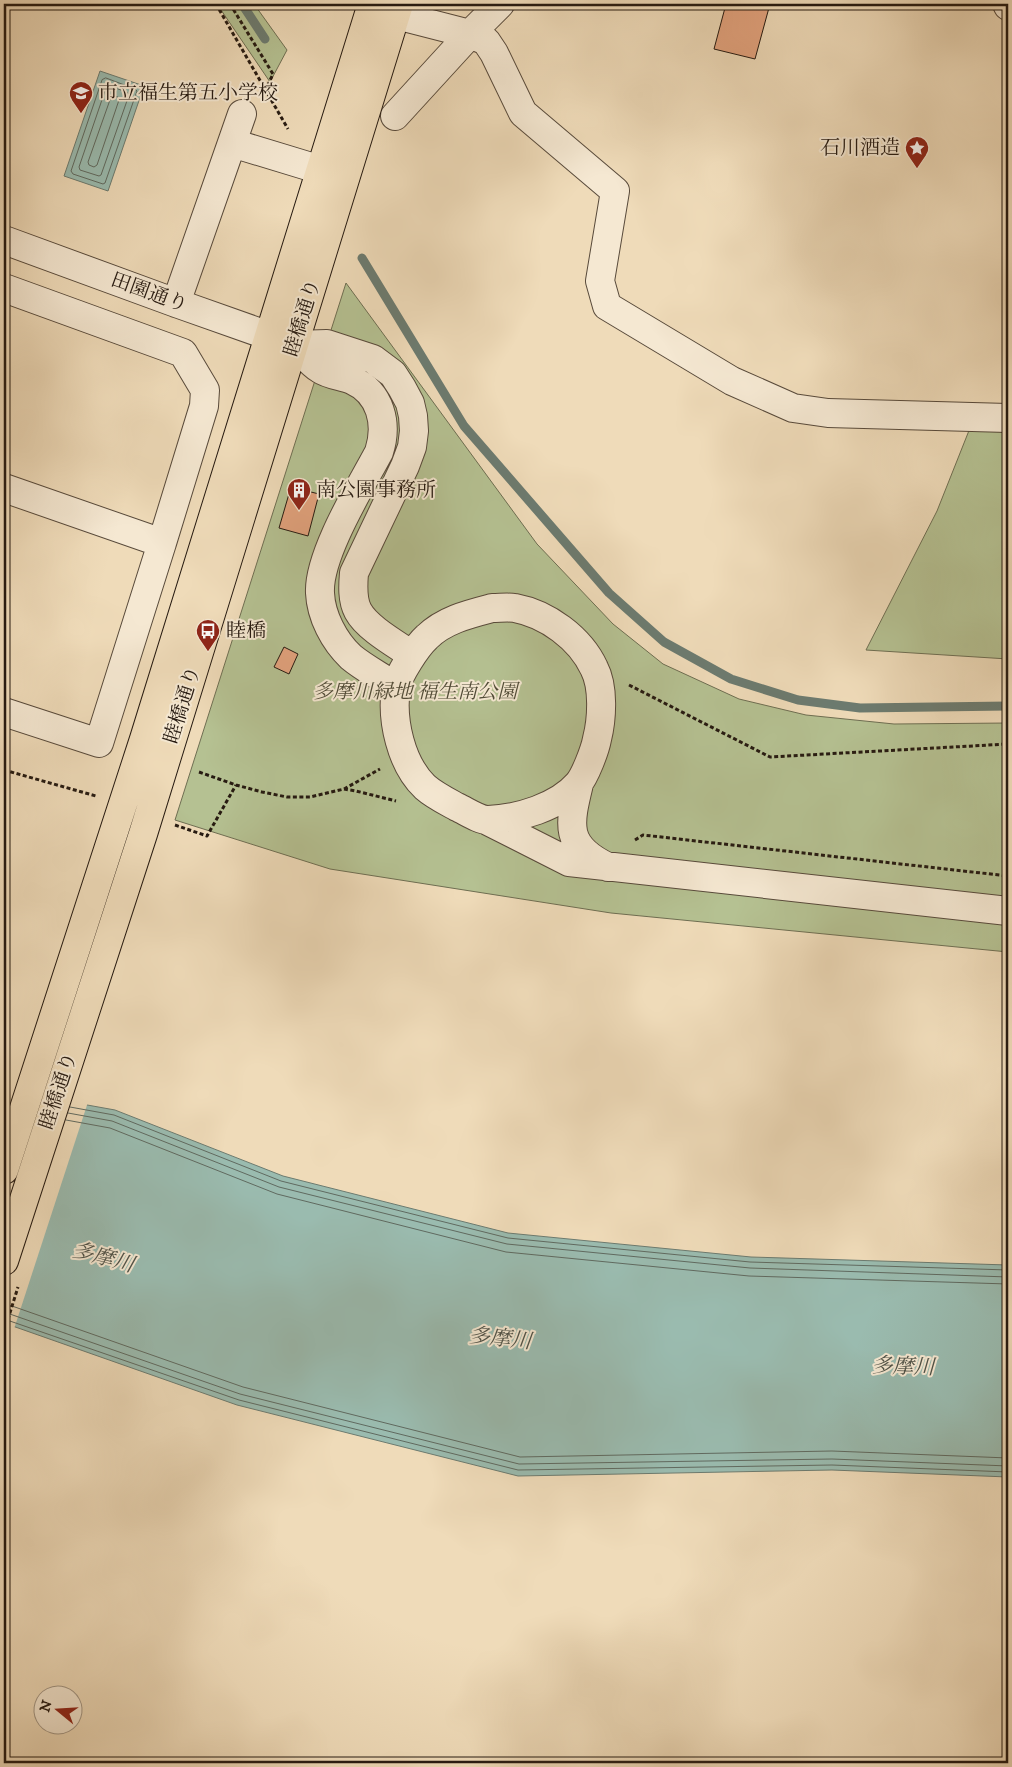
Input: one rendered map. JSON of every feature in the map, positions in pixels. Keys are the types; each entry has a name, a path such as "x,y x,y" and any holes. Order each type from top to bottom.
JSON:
{"main road":[{"name":"睦橋通り","path":"4,1170 115,829 269,336 289,278 321,170 389,8"},
{"name":"睦橋通り","path":"4,1261 143,834 295,345 389,8"}],"street":[{"path":"395,116 500,4"},
{"path":"389,8 486,41 494,53 523,113 615,191 600,281 607,306 732,380 793,408 828,413 1008,418"},
{"path":"176,303 242,114"},
{"path":"232,143 321,170"},
{"name":"田園通り","path":"4,240 295,345"},
{"path":"4,288 183,353 205,390 204,406 99,743 4,712"},
{"path":"295,345 327,344 373,359 393,374 410,403 414,431 412,447 405,466 354,573 354,585 357,610 365,622 412,656"},
{"path":"295,345 318,369 353,381 364,387 373,397 381,411 384,428 383,439 333,540 324,565 320,592 324,613 333,635 351,657 396,687"},
{"path":"4,488 162,543"},
{"path":"610,867 595,861 576,842 571,828 571,814 579,784 595,750 601,724 601,702 595,668 574,640 561,629 532,613 514,608 492,608 457,618 427,636 412,656 396,687 395,717 398,737 414,772 424,786 440,798 569,862 610,867 1008,911"},
{"path":"486,820 525,815 546,806 579,784"}],"path":[{"path":"216,4 289,130"},
{"path":"230,4 273,74 266,90"},
{"path":"620,681 770,756 1008,744"},
{"path":"4,770 104,798"},
{"path":"199,772 236,785 287,797 310,797 344,789 393,799"},
{"path":"168,823 208,836 236,785"}],"green space":[{"path":"217,4 254,4 287,50 270,82"},
{"name":"多摩川緑地 福生南公園","path":"346,283 537,544 613,624 663,664 739,699 806,715 894,724 1008,723 1008,952 611,913 330,869 175,820"},
{"path":"970,428 1008,430 1008,659 866,650 937,511"}],"water":[{"path":"100,71 144,86 108,191 64,176"},
{"name":"多摩川","path":"4,1090 115,1110 283,1176 508,1233 751,1257 1008,1265 1008,1477 832,1470 518,1476 237,1405 4,1323"}],"pier":[{"path":"4,1088 88,1102 14,1329 4,1326"}],"building":[{"path":"726,4 770,4 755,59 714,49"},
{"name":"南公園事務所","path":"291,487 319,494 308,536 279,528"},
{"path":"284,647 298,654 289,674 274,667"}],"waterway":[{"path":"242,4 265,39"},
{"path":"362,258 464,426 609,593 664,642 731,679 798,700 860,708 1008,706"}],"place":[{"name":"市立福生第五小学校","path":"81,114"},
{"name":"石川酒造","path":"917,169"},
{"name":"南公園事務所","path":"299,511"},
{"name":"睦橋","path":"208,652"}]}
